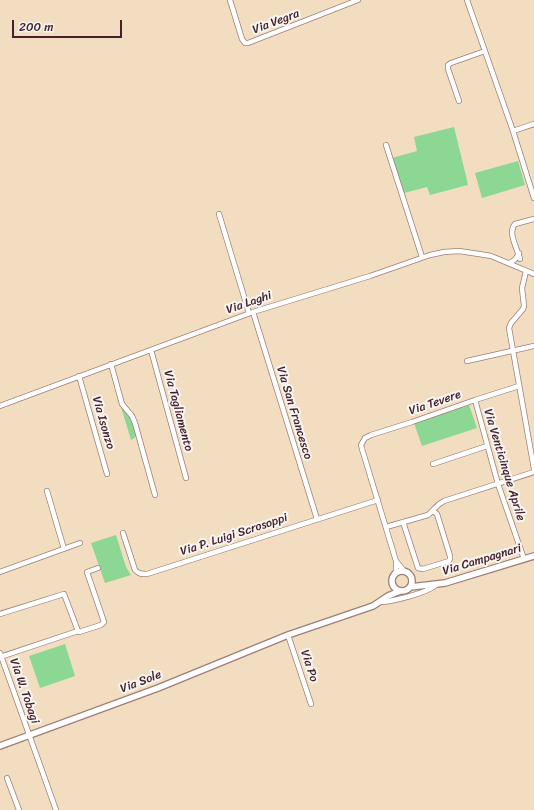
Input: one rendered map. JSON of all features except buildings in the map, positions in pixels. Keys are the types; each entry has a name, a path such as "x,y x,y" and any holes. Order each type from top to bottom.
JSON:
{"main road":[{"name":"Via Campagnari","path":"410,588 445,583 534,556"},
{"path":"382,600 387,594 395,574 400,571 404,571 412,577 410,588 406,591 400,591 395,588 392,583"},
{"name":"Via Campagnari","path":"412,577 420,583 428,585"},
{"name":"Via Campagnari","path":"288,635 373,606 393,593 400,591"},
{"name":"Via Sole","path":"0,746 152,690 288,635"}],"street":[{"name":"Via Vegra","path":"230,0 242,39 245,43 358,0"},
{"path":"467,0 513,131 534,198"},
{"path":"459,100 448,65 485,52"},
{"path":"513,131 534,124"},
{"path":"386,145 422,257"},
{"name":"Via San Francesco","path":"220,214 317,520"},
{"path":"516,263 519,254 515,247 512,226 534,219"},
{"name":"Via Laghi","path":"0,406 251,313 370,276 422,257 444,252 459,251 489,256 516,263 525,270 534,274"},
{"path":"386,527 428,515 438,504 444,501 534,471 509,328 524,306 522,288 525,270"},
{"path":"467,362 534,346"},
{"name":"Via Tagliamento","path":"151,350 186,478"},
{"path":"111,364 122,404 132,416 135,423 155,494"},
{"name":"Via Isonzo","path":"79,376 107,474"},
{"name":"Via Tevere","path":"378,500 362,449 362,443 365,438 519,386"},
{"name":"Via Venticinque Aprile","path":"475,400 498,484 524,559"},
{"path":"434,464 487,446"},
{"path":"47,492 64,548"},
{"path":"378,500 396,562 395,574"},
{"name":"Via P. Luigi Scrosoppi","path":"123,533 135,570 138,573 147,574 378,500"},
{"path":"403,522 418,568 423,569 449,561 450,556 437,514 433,511"},
{"path":"0,572 80,543"},
{"path":"396,562 404,571"},
{"path":"0,655 101,625 104,622 87,572 98,568"},
{"name":"Via Campagnari","path":"382,600 393,600 410,596 432,588 436,585"},
{"path":"0,614 64,594 78,631"},
{"name":"Via Po","path":"288,635 311,704"},
{"name":"Via W. Tobagi","path":"0,655 56,810"},
{"path":"7,778 19,810"}],"green space":[{"path":"454,127 468,185 430,195 427,187 404,193 392,158 417,151 414,137"},
{"path":"518,161 525,185 482,198 475,173"},
{"path":"469,405 477,428 422,446 414,423"},
{"path":"121,407 129,416 135,429 136,436 131,440"},
{"path":"116,535 126,567 131,575 105,583 91,543"},
{"path":"65,644 75,676 40,688 29,656"}]}
